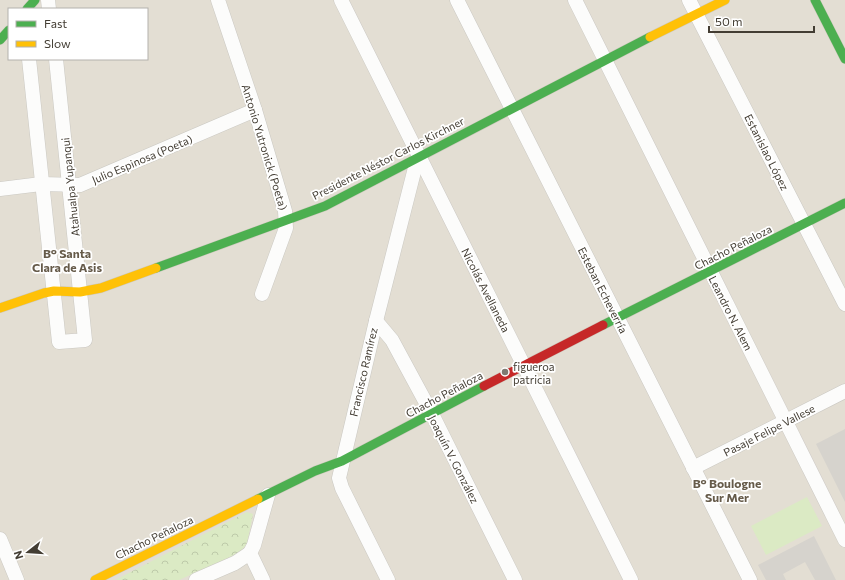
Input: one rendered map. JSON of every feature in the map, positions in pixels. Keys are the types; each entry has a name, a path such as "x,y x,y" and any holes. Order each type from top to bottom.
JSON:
{"street":[{"path":"26,8 35,0"},
{"name":"Antonio Yutronick (Poeta)","path":"218,0 255,110 285,211 286,228 262,294"},
{"name":"Nicolás Avellaneda","path":"341,0 631,580"},
{"name":"Esteban Echeverría","path":"457,0 750,580"},
{"name":"Leandro N. Alem","path":"575,0 845,540"},
{"name":"Estanislao López","path":"689,0 845,304"},
{"name":"Presidente Néstor Carlos Kirchner","path":"0,308 44,292 80,292 101,288 286,221 342,197 604,60 725,0"},
{"path":"815,0 845,59"},
{"path":"0,40 8,31"},
{"name":"Atahualpa Yupanqui","path":"29,60 41,184 59,342 85,340 56,60"},
{"name":"Julio Espinosa (Poeta)","path":"0,189 41,184 80,185 255,110"},
{"name":"Francisco Ramírez","path":"388,580 342,488 339,478 376,321 418,156"},
{"name":"Chacho Peñaloza","path":"95,580 322,468 342,461 524,365 845,203"},
{"name":"Joaquín V. González","path":"376,321 392,340 432,414 515,580"},
{"name":"Pasaje Felipe Vallese","path":"693,468 845,391"},
{"path":"196,580 235,563 250,553 254,545 268,495"},
{"path":"0,539 17,580"},
{"path":"250,553 263,580"}],"shaded area":[{"path":"0,0 845,0 845,580 0,580"}],"green space":[{"path":"807,497 822,526 766,555 751,526"},
{"path":"247,512 253,514 247,544 239,553 179,580 115,580"}],"building":[{"path":"845,429 845,502 816,444"},
{"path":"814,536 836,580 815,580 805,562 783,574 786,580 766,580 758,565"}],"traffic: fast":[{"path":"28,8 35,0"},
{"path":"815,0 845,59"},
{"path":"0,40 8,31"},
{"path":"156,268 325,206 650,37"},
{"path":"603,325 845,203"},
{"path":"258,499 315,471 342,461 484,386"}],"traffic: slow":[{"path":"650,37 725,0"},
{"path":"0,308 54,291 80,292 101,288 156,268"},
{"path":"95,580 258,499"}],"traffic: jam":[{"path":"484,386 603,325"}],"place":[{"name":"figueroa patricia","path":"505,372"}],"district":[{"name":"B° Santa Clara de Asis","path":"67,260"},
{"name":"B° Boulogne Sur Mer","path":"727,490"}]}
